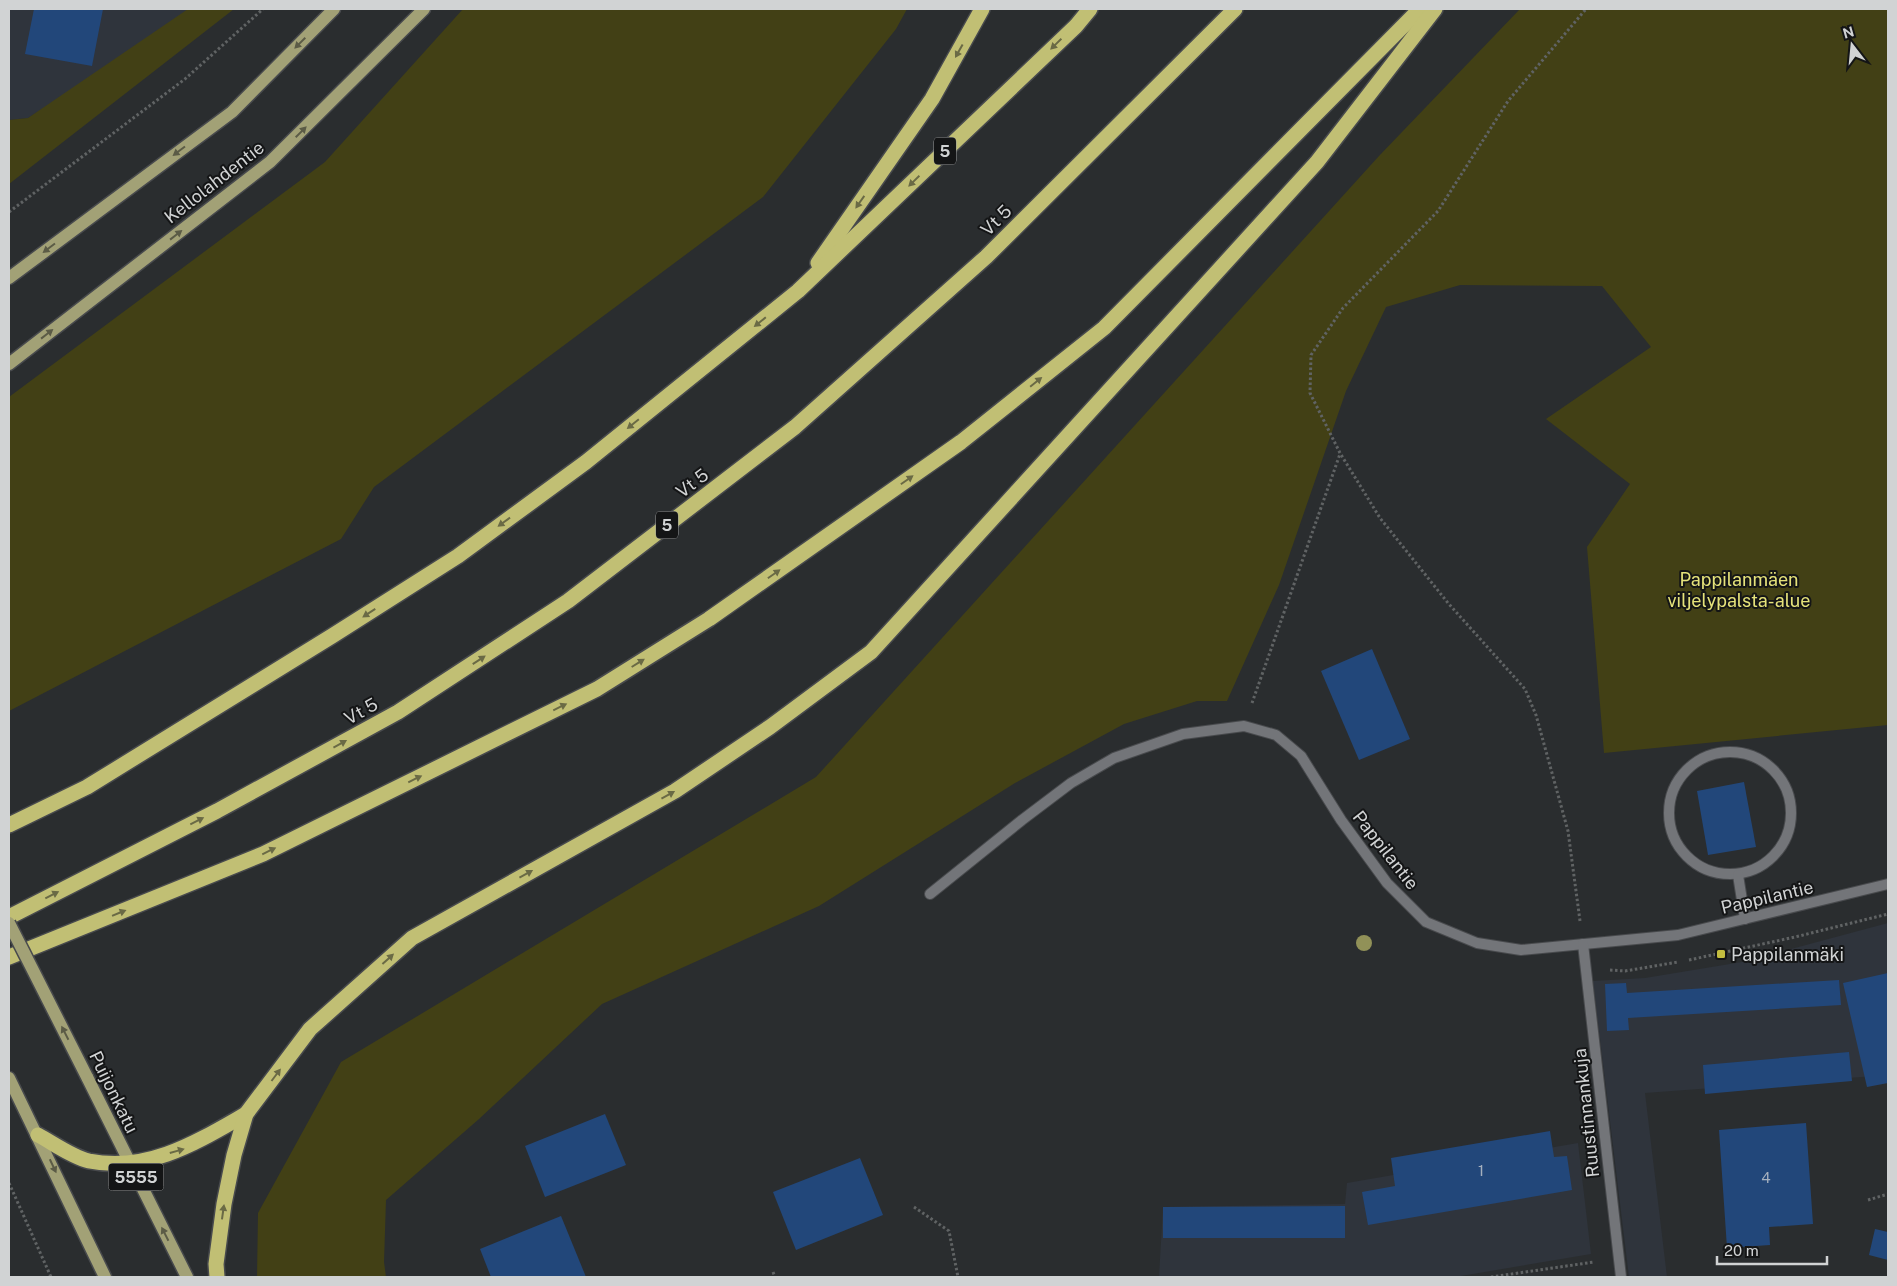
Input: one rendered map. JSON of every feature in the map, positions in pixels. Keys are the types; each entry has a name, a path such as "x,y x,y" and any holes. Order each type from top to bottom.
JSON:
{"highway":[{"path":"798,292 932,99 982,9"},
{"name":"5","path":"9,826 87,787 323,642 458,556 586,462 798,292 1076,26 1090,9"},
{"name":"Vt 5","path":"9,917 217,811 398,712 568,601 802,421 986,257 1235,9"},
{"path":"9,957 263,854 597,689 709,619 962,442 1104,328 1420,9"},
{"path":"217,1277 216,1264 224,1204 234,1155 246,1114 310,1029 412,938 675,791 770,727 871,652 1317,162 1435,9"},
{"path":"38,1135 88,1160 130,1164 187,1148 246,1114"}],"main road":[{"path":"9,278 232,112 334,9"},
{"name":"Kellolahdentie","path":"9,364 270,162 424,9"},
{"name":"Puijonkatu","path":"9,923 188,1277"},
{"path":"9,1078 105,1277"}],"street":[{"name":"Pappilantie","path":"930,894 1071,783 1114,758 1183,734 1244,726 1276,735 1302,756 1341,820 1387,883 1426,922 1477,943 1521,950 1678,935 1888,884"},
{"path":"1738,752 1758,758 1774,770 1786,786 1791,805 1791,824 1785,843 1773,859 1756,870 1738,875 1717,874 1697,866 1682,852 1672,834 1669,820 1672,793 1682,775 1697,761 1717,753 1738,752"},
{"path":"1738,875 1745,919"},
{"name":"Ruustinnankuja","path":"1583,944 1621,1277"}],"path":[{"path":"9,212 185,79 263,9"},
{"path":"1583,944 1568,831 1536,716 1525,689 1448,603 1380,518 1340,454 1310,393 1311,355 1343,308 1438,211 1508,101 1586,9"},
{"path":"1244,726 1340,454"},
{"path":"9,1182 51,1277"},
{"path":"1868,1200 1888,1194"},
{"path":"914,1207 949,1231 958,1277"},
{"path":"1491,1277 1598,1262"},
{"path":"773,1272 775,1277"}],"shaded area":[{"path":"9,9 200,9 28,118 9,120"},
{"path":"1888,923 1888,1075 1645,1093 1667,1277 1629,1277 1593,981 1645,978 1742,962"},
{"path":"1578,1143 1591,1254 1455,1277 1159,1277 1163,1207 1345,1204 1347,1183"}],"green space":[{"path":"188,9 234,9 9,184 9,120 28,118"},
{"path":"463,9 907,9 896,29 763,197 374,487 341,539 9,711 9,397 325,162"},
{"name":"Pappilanmäen viljelypalsta-alue","path":"1520,9 1888,9 1888,725 1604,753 1587,547 1630,484 1546,419 1651,347 1602,286 1460,285 1386,307 1346,391 1279,585 1227,701 1197,701 1124,724 1015,783 819,906 602,1004 479,1119 386,1200 384,1262 386,1277 257,1277 258,1213 341,1062 816,777 1379,156"}],"building":[{"path":"34,9 103,9 92,66 25,54"},
{"path":"1372,649 1410,739 1359,760 1321,671"},
{"path":"1744,782 1756,847 1708,855 1697,791"},
{"path":"1888,973 1888,1083 1867,1087 1843,983"},
{"path":"1839,980 1841,1005 1628,1018 1629,1030 1607,1031 1605,984 1626,983 1627,993"},
{"path":"1849,1052 1852,1081 1705,1094 1703,1065"},
{"path":"605,1114 626,1165 545,1197 525,1146"},
{"path":"1806,1123 1813,1224 1769,1227 1770,1245 1727,1248 1719,1130"},
{"path":"1550,1131 1554,1157 1567,1156 1572,1190 1368,1225 1362,1192 1395,1186 1391,1158"},
{"path":"860,1158 883,1215 796,1250 773,1192"},
{"path":"1345,1206 1345,1238 1163,1238 1163,1207"},
{"path":"561,1216 586,1277 491,1277 480,1249"},
{"path":"1875,1229 1888,1232 1888,1260 1869,1255"}],"place":[{"name":"Pappilanmäki","path":"1721,954"}]}
